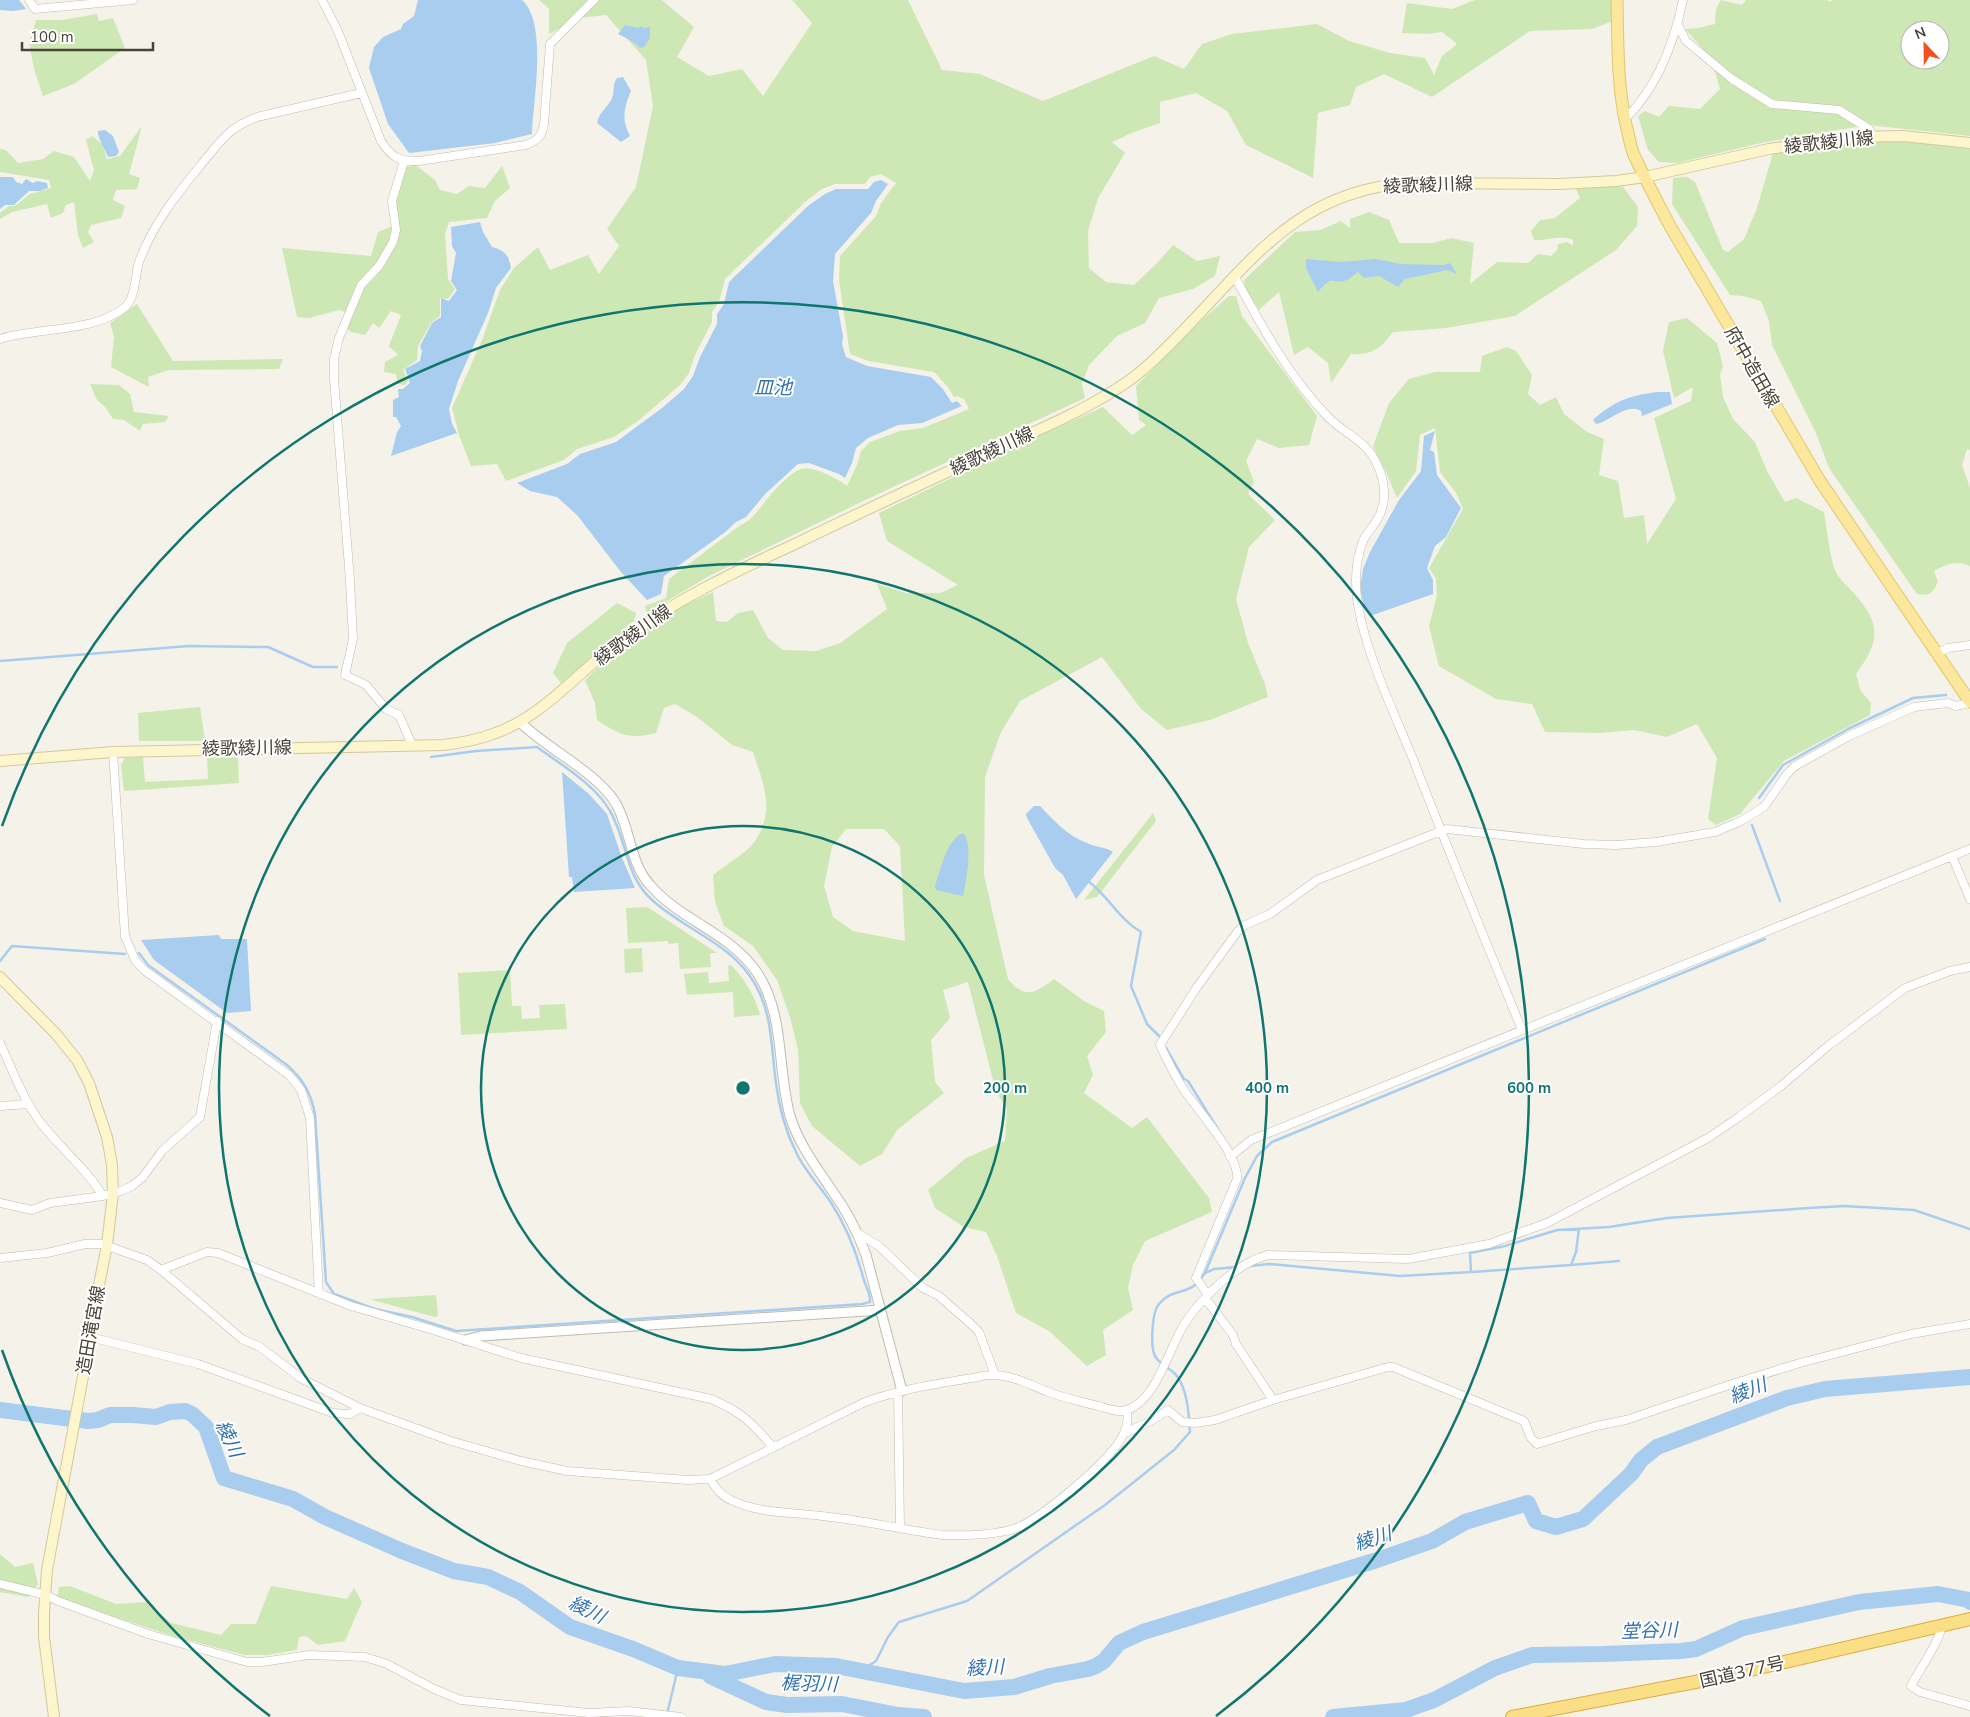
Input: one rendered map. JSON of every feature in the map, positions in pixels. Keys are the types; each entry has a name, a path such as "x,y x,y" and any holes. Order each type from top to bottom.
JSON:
{"highway":[{"name":"国道377号","path":"1512,1717 1711,1679 1970,1619"}],"main road":[{"name":"府中造田線","path":"1617,0 1620,93 1634,154 1645,177 1670,226 1820,481 1970,702"},
{"name":"綾歌綾川線","path":"0,761 113,752 443,744 480,739 496,734 520,722 618,642 653,617 690,595 1069,415 1118,388 1151,362 1270,241 1296,221 1323,204 1364,189 1408,183 1559,184 1616,181 1645,177 1804,143 1873,136 1903,136 1970,142"},
{"name":"造田滝宮線","path":"0,977 56,1034 85,1075 107,1137 112,1165 113,1193 107,1245 48,1570 44,1637 54,1717"}],"street":[{"path":"30,0 35,9 133,0"},
{"path":"322,0 337,29 380,141 388,152 404,162 526,145 536,141 542,134 544,124 550,44 594,0"},
{"path":"1625,119 1639,105 1670,49 1678,25 1683,0"},
{"path":"1678,25 1686,40 1692,46 1732,79 1772,104 1839,110 1868,129 1873,136"},
{"path":"0,338 97,322 127,306 133,296 134,278 153,232 188,181 218,143 230,132 244,122 257,117 362,93"},
{"path":"404,162 392,201 396,230 394,242 379,266 361,285 339,338 334,359 334,379 353,639 345,676 366,685 386,710 399,715 412,745"},
{"path":"1235,277 1277,352 1300,383 1330,419 1369,449 1377,463 1383,479 1385,501 1379,518 1364,540 1358,564 1356,589 1362,622 1380,675 1522,1030"},
{"path":"1937,653 1948,648 1970,645"},
{"path":"1274,1400 1236,1344 1233,1335 1206,1297 1196,1278 1238,1174 1230,1156 1185,1091 1160,1045 1197,987 1238,931 1245,925 1270,914 1317,880 1441,830 1448,829 1584,844 1656,842 1715,832 1764,807 1787,774 1795,766 1849,736 1914,707 1948,703 1956,706 1970,702"},
{"path":"520,722 535,736 592,778 615,802 622,815 634,858 648,884 672,905 722,937 742,955 757,973 769,994 776,1015 785,1096 791,1118 800,1140 816,1168 859,1234 881,1310 900,1392 900,1528"},
{"path":"113,752 125,936 135,960 144,970 289,1075 301,1090 310,1118 319,1294"},
{"path":"1230,1156 1251,1140 1970,848"},
{"path":"1952,856 1970,898"},
{"path":"0,1258 48,1252 85,1244 107,1245 147,1260 242,1339 260,1347 302,1380 360,1408 451,1441 521,1461 567,1470 688,1480 710,1479 863,1403 889,1393 996,1375 1026,1382 1048,1392 1114,1410 1126,1410 1137,1404 1154,1385 1184,1323 1206,1297 1255,1258 1268,1255 1408,1259 1489,1244 1547,1224 1708,1138 1739,1118 1828,1046 1905,988 1950,971 1970,967"},
{"path":"0,1203 32,1210 50,1203 103,1196 132,1186 143,1177 162,1151 200,1116 216,1022"},
{"path":"0,1043 39,1121 93,1179 103,1196"},
{"path":"0,1106 29,1104"},
{"path":"859,1234 880,1246 923,1288 939,1296 971,1324 978,1332 996,1375"},
{"path":"161,1270 207,1252 218,1253 351,1306 521,1358 711,1399 733,1408 750,1421 773,1447"},
{"path":"465,1340 481,1336 881,1310"},
{"path":"1124,1433 1149,1422 1168,1410 1182,1422 1195,1423 1235,1414 1274,1400 1393,1367 1524,1421 1531,1438 1537,1444 1596,1426 1626,1420 1800,1363 1911,1334 1970,1324"},
{"path":"90,1337 198,1364 333,1413 350,1414 360,1408"},
{"path":"710,1479 720,1493 730,1500 773,1512 835,1518 904,1530 963,1536 1009,1530 1020,1527 1090,1475 1124,1433 1128,1416 1126,1410"},
{"path":"0,1584 46,1595 148,1634 247,1662 262,1662 309,1655 365,1657 387,1664 434,1689 461,1700 589,1713 629,1711 681,1717"},
{"path":"1941,1626 1942,1631 1938,1640 1911,1686 1920,1692 1970,1706"}],"green space":[{"path":"539,0 662,0 694,27 677,57 709,76 742,69 763,96 812,23 792,0 908,0 942,70 980,74 1043,101 1154,56 1184,69 1202,44 1232,34 1317,24 1349,41 1390,53 1425,58 1434,75 1442,56 1457,44 1442,32 1428,34 1402,33 1407,3 1452,9 1475,0 1612,0 1613,21 1592,29 1530,31 1432,97 1384,74 1356,87 1350,105 1318,113 1313,178 1246,145 1227,111 1196,93 1160,102 1160,123 1112,142 1125,153 1098,198 1088,231 1089,268 1106,282 1134,285 1173,245 1197,261 1220,256 1215,276 1193,289 1159,298 1145,323 1117,336 1089,365 1082,384 1085,398 863,501 709,576 647,613 645,606 666,598 669,579 750,519 771,494 792,474 801,469 812,469 831,476 847,486 861,451 870,442 900,431 923,428 969,409 964,399 957,396 954,397 934,372 868,361 850,354 839,280 840,256 876,216 881,203 896,183 881,174 870,177 865,184 835,184 822,189 805,202 725,279 719,302 712,312 712,322 695,355 689,373 680,385 638,421 614,437 577,449 564,460 506,481 497,464 471,466 459,435 452,408 482,340 500,290 514,268 538,247 550,270 588,255 599,274 619,246 607,229 636,187 653,106 646,60 606,15 580,18 549,34 549,9"},
{"path":"1721,0 1742,5 1746,0 1827,0 1830,2 1832,0 1970,0 1970,136 1868,125 1761,143 1677,163 1659,162 1648,150 1638,116 1645,111 1659,117 1669,106 1700,109 1720,89 1711,58 1685,29 1715,24 1716,9"},
{"path":"97,14 99,21 113,18 125,48 74,84 43,96 34,69 29,43 36,20 62,20"},
{"path":"142,126 129,174 140,178 137,189 116,190 113,200 125,206 121,218 91,225 88,232 94,242 83,248 78,235 74,202 66,205 63,213 51,218 47,204 12,212 0,219 0,213 9,206 15,206 30,194 51,188 49,180 0,172 0,149 6,150 18,163 43,159 54,151 74,157 90,181 94,170 86,140 92,136 102,144 107,159 120,156"},
{"path":"1852,141 1910,142 1970,149 1970,450 1967,449 1962,465 1970,488 1970,566 1960,563 1952,564 1934,571 1938,582 1933,591 1925,595 1917,594 1829,468 1816,433 1772,345 1769,321 1761,301 1730,295 1672,204 1673,178 1687,177 1695,182 1723,250 1728,252 1744,239 1757,208 1773,153"},
{"path":"414,164 435,180 440,190 457,194 469,186 485,188 502,166 510,188 495,201 487,218 449,222 445,234 448,279 455,289 448,299 440,298 440,316 431,323 418,346 417,360 403,370 408,381 405,385 398,384 396,374 384,372 385,362 398,355 389,346 401,315 391,311 379,328 373,323 365,335 351,332 342,324 346,312 339,310 309,318 297,317 282,248 371,256 378,232 396,225 394,200 405,168"},
{"path":"1575,187 1623,187 1638,207 1637,226 1616,250 1515,316 1446,328 1393,332 1385,342 1371,352 1351,354 1331,383 1328,363 1308,347 1294,355 1279,292 1259,310 1245,288 1244,280 1295,232 1320,230 1341,221 1350,228 1350,219 1369,212 1389,220 1399,243 1433,243 1451,238 1474,243 1470,284 1497,262 1528,263 1538,254 1551,256 1557,250 1558,244 1567,242 1573,246 1573,240 1568,238 1534,240 1531,231 1540,220 1555,218 1580,198"},
{"path":"1229,296 1236,296 1242,316 1317,416 1309,445 1279,448 1257,439 1246,461 1254,482 1248,494 1275,520 1249,547 1236,599 1248,643 1265,684 1268,697 1210,720 1167,730 1141,709 1102,657 1020,701 1001,732 985,777 984,875 1008,979 1020,990 1030,992 1036,991 1054,979 1084,1001 1104,1011 1106,1032 1087,1056 1093,1075 1084,1093 1132,1128 1147,1117 1209,1198 1212,1212 1145,1241 1133,1265 1128,1288 1133,1310 1103,1330 1106,1355 1087,1366 1049,1331 1016,1313 997,1256 986,1232 964,1227 935,1208 928,1190 966,1158 1005,1141 1007,1108 996,1092 968,982 943,990 950,1018 931,1040 935,1082 944,1093 897,1130 882,1154 860,1166 812,1126 800,1103 798,1050 790,1017 777,980 753,946 724,926 715,902 713,875 752,845 761,830 765,818 766,796 753,752 732,745 697,717 675,704 664,708 656,733 632,736 619,733 597,720 595,703 585,680 612,654 665,614 713,592 716,621 727,622 738,613 753,610 768,638 783,650 816,651 840,643 887,609 877,584 906,593 940,593 958,585 887,541 879,513 1103,407 1132,435 1146,425 1139,420 1136,386 1201,321","holes":["846,829 884,829 900,846 905,941 853,931 833,917 824,886 832,847"]},
{"path":"137,304 173,361 283,359 279,369 169,370 148,377 149,387 111,367 114,337 110,323"},
{"path":"1687,318 1717,343 1723,366 1720,375 1723,397 1733,419 1755,442 1767,471 1785,502 1796,498 1824,512 1834,568 1844,583 1863,604 1873,624 1874,633 1870,652 1856,674 1860,690 1871,703 1870,715 1784,761 1740,814 1716,825 1708,819 1717,758 1697,724 1667,737 1634,730 1599,733 1545,732 1532,704 1496,699 1439,666 1429,626 1437,595 1436,579 1429,568 1463,509 1456,493 1440,472 1435,428 1420,435 1416,471 1397,498 1373,446 1389,403 1409,379 1435,372 1480,372 1482,356 1507,347 1516,351 1532,375 1528,394 1540,405 1556,397 1564,414 1587,432 1604,439 1599,475 1618,481 1624,518 1644,515 1647,544 1676,499 1654,418 1691,401 1693,387 1674,398 1663,351 1669,322"},
{"path":"90,384 119,385 130,394 134,412 169,416 165,422 143,424 140,431 124,420 113,419 105,407 97,400"},
{"path":"617,603 636,613 634,621 561,683 553,673 567,643"},
{"path":"200,707 205,741 139,741 138,713"},
{"path":"143,757 145,782 208,779 207,758 238,757 239,783 124,791 121,765 125,758"},
{"path":"1153,813 1156,821 1097,897 1084,900"},
{"path":"646,907 717,953 710,953 711,967 680,969 678,943 668,944 668,941 628,943 626,908"},
{"path":"642,948 643,972 625,973 624,949"},
{"path":"731,965 749,988 760,1015 734,1017 733,992 687,995 684,974 708,972 709,983 729,981 728,966"},
{"path":"510,970 512,1006 521,1006 522,1019 540,1018 539,1005 565,1004 567,1029 461,1035 458,973"},
{"path":"436,1295 438,1316 435,1317 372,1300 372,1299"},
{"path":"0,1554 15,1567 33,1563 38,1584 28,1597 0,1592"},
{"path":"70,1586 116,1604 147,1602 171,1623 221,1635 231,1624 256,1624 271,1586 347,1599 354,1588 362,1602 345,1641 318,1645 306,1636 299,1637 297,1650 267,1655 245,1655 176,1637 57,1598 59,1587"}],"water":[{"path":"0,0 19,0 26,9 0,10"},
{"path":"418,0 522,0 530,11 535,26 537,44 532,134 495,143 409,153 388,124 369,68 374,47 383,37 401,29 403,24 414,16"},
{"path":"625,25 638,28 641,26 643,28 650,27 650,38 644,47 640,48 618,34"},
{"path":"623,77 631,91 624,114 625,124 630,136 621,142 597,123 612,98 615,81 617,78"},
{"path":"105,130 113,136 119,152 116,156 108,157 100,140 98,131"},
{"path":"0,177 13,177 16,182 22,184 26,179 33,183 37,181 47,183 48,188 40,191 29,191 14,205 5,205 0,209"},
{"name":"皿池","path":"881,180 888,184 876,201 871,213 835,254 833,281 843,336 842,344 846,357 867,366 931,377 943,389 952,403 957,401 962,406 922,423 898,425 868,438 856,448 845,478 809,463 798,464 765,494 746,517 736,522 724,533 664,576 661,594 647,600 621,572 577,515 557,497 530,491 517,483 567,464 580,454 616,442 662,408 684,389 693,376 700,357 717,324 717,314 724,304 729,282 808,206 825,194 836,189 868,189 874,182"},
{"path":"480,222 483,232 492,247 506,254 511,268 496,288 488,313 458,381 449,409 452,424 457,433 391,456 397,432 401,426 396,417 393,417 393,400 399,397 398,389 403,389 410,383 405,369 420,361 422,351 420,346 432,323 441,317 441,298 449,301 457,290 451,281 456,253 452,246 451,227"},
{"path":"1306,259 1341,262 1376,259 1400,264 1444,265 1450,263 1457,274 1447,270 1405,279 1398,287 1379,276 1364,278 1358,272 1347,280 1327,283 1318,292 1306,268"},
{"path":"1659,392 1670,392 1672,404 1642,416 1641,411 1630,409 1596,424 1593,420 1608,408 1623,400"},
{"path":"1435,431 1430,450 1434,452 1437,475 1461,508 1446,537 1435,546 1427,568 1433,580 1433,594 1370,616 1364,606 1360,588 1363,569 1370,552 1399,500 1421,471 1424,436"},
{"path":"562,772 589,794 607,814 622,858 635,888 574,892 572,877 569,877"},
{"path":"1034,806 1040,806 1073,836 1113,852 1076,899 1063,875 1055,868 1027,818 1026,814"},
{"path":"960,834 964,834 968,847 968,864 963,896 936,890 935,886 947,851"},
{"path":"219,935 221,939 247,939 251,1011 227,1013 154,960 141,940"}],"waterway":[{"path":"0,661 189,646 268,647 313,667 337,667"},
{"path":"1759,798 1783,765 1848,729 1913,698 1946,695"},
{"path":"139,953 148,965 287,1065 306,1087 315,1114 326,1282 334,1294 375,1309 412,1317 456,1331 870,1302 869,1293 857,1257 845,1228 830,1201 803,1165 789,1135 779,1101 765,1008 755,984 745,970 721,947 664,910 642,890 631,868 616,822 604,801 587,784 537,747 476,751 431,757"},
{"path":"1752,825 1780,901"},
{"path":"1088,881 1102,893 1126,921 1141,932 1131,986 1147,1024 1159,1036"},
{"path":"861,1671 876,1661 888,1637 899,1622 967,1601 1105,1505 1174,1450 1190,1432 1187,1401 1181,1383 1176,1375 1160,1362 1155,1355 1152,1340 1155,1315 1159,1304 1163,1300 1172,1294 1191,1288 1205,1273 1245,1178 1257,1156 1272,1142 1765,939"},
{"path":"0,961 12,946 125,954"},
{"path":"1166,1048 1224,1139"},
{"path":"1250,1266 1269,1264 1400,1276 1471,1272 1470,1253 1505,1246 1557,1230 1609,1227 1667,1218 1844,1206 1914,1210 1970,1229"},
{"path":"1472,1272 1571,1265 1576,1252 1579,1229"},
{"path":"1571,1265 1619,1261"},
{"path":"1205,1273 1214,1269 1237,1267"},
{"name":"綾川","path":"0,1410 88,1421 98,1420 110,1415 156,1417 170,1412 185,1411 192,1414 206,1427 224,1478 293,1499 325,1517 402,1551 454,1571 488,1577 520,1592 570,1627 633,1649 678,1668 725,1674 775,1664 836,1666 964,1691 1014,1687 1050,1676 1088,1669 1104,1661 1119,1643 1143,1632 1374,1561 1432,1541 1465,1522 1528,1503 1536,1521 1556,1527 1583,1519 1631,1474 1641,1460 1657,1447 1787,1398 1825,1389 1970,1377"},
{"name":"堂谷川","path":"1333,1717 1406,1710 1434,1700 1495,1668 1532,1655 1681,1651 1696,1649 1743,1628 1859,1602 1938,1594 1969,1600 1970,1602"},
{"path":"668,1710 678,1668"},
{"name":"梶羽川","path":"710,1676 766,1702 787,1705 842,1704 898,1715 924,1717"}]}
